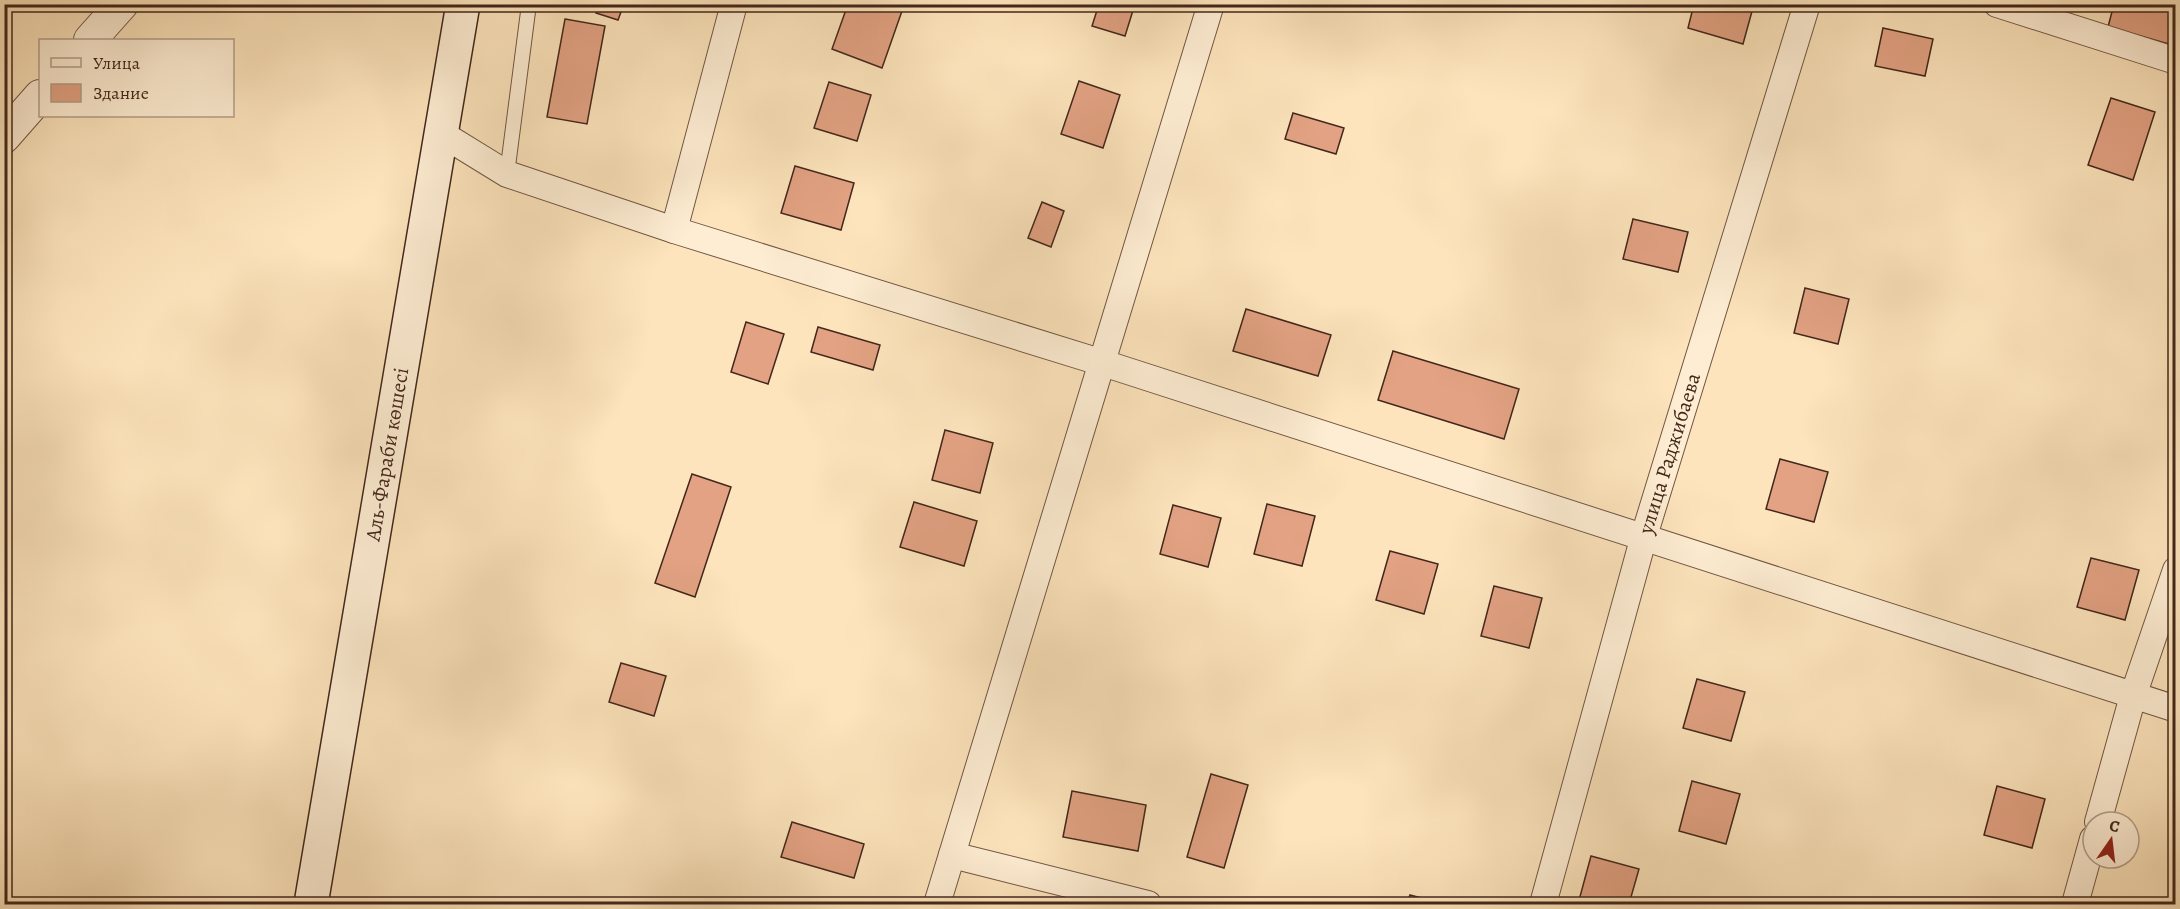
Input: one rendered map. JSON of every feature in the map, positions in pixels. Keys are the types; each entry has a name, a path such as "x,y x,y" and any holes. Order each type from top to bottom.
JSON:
{"main road":[{"name":"Аль-Фараби көшесі","path":"311,904 463,4"}],"street":[{"path":"91,39 122,4"},
{"path":"674,230 734,4"},
{"path":"937,904 1211,4"},
{"name":"улица Раджибаева","path":"1543,904 1644,537 1807,4"},
{"path":"1996,4 2175,62"},
{"path":"4,137 39,97"},
{"path":"442,134 507,174 674,230 1103,363 2175,709"},
{"path":"2101,810 2133,696 2175,570"},
{"path":"952,855 1148,904"},
{"path":"2075,904 2084,870"}],"lane":[{"path":"507,174 529,4"}],"building":[{"path":"599,4 624,4 618,20 596,13"},
{"path":"848,4 884,4 902,11 882,68 832,49"},
{"path":"1099,4 1135,4 1125,36 1092,26"},
{"path":"1694,4 1754,4 1743,44 1688,28"},
{"path":"2114,4 2176,4 2176,46 2108,27"},
{"path":"565,19 605,26 587,124 547,117"},
{"path":"1883,28 1933,39 1925,76 1875,66"},
{"path":"1079,81 1120,95 1103,148 1061,134"},
{"path":"829,82 871,95 857,141 814,128"},
{"path":"2111,98 2155,112 2133,180 2088,165"},
{"path":"1293,113 1344,128 1336,154 1285,139"},
{"path":"795,166 854,183 841,230 781,213"},
{"path":"1042,202 1064,211 1051,247 1028,238"},
{"path":"1633,219 1688,232 1678,272 1623,259"},
{"path":"1805,288 1849,299 1838,344 1794,333"},
{"path":"1246,309 1331,335 1318,376 1233,351"},
{"path":"746,322 784,334 768,384 731,372"},
{"path":"818,327 880,345 873,370 811,352"},
{"path":"1393,351 1519,389 1504,439 1378,400"},
{"path":"945,430 993,443 980,493 932,480"},
{"path":"1780,459 1828,472 1814,522 1766,509"},
{"path":"692,474 731,487 695,597 655,583"},
{"path":"914,502 977,521 964,566 900,547"},
{"path":"1267,504 1315,516 1302,566 1254,554"},
{"path":"1173,505 1221,518 1208,567 1160,554"},
{"path":"1390,551 1438,564 1424,614 1376,600"},
{"path":"2091,558 2139,570 2125,620 2077,607"},
{"path":"1494,586 1542,598 1529,648 1481,636"},
{"path":"621,663 666,676 654,716 609,702"},
{"path":"1697,679 1745,692 1731,741 1683,728"},
{"path":"1211,774 1248,785 1224,868 1187,857"},
{"path":"1692,781 1740,794 1726,844 1679,831"},
{"path":"1997,786 2045,799 2032,848 1984,835"},
{"path":"1072,791 1146,805 1138,851 1063,837"},
{"path":"792,822 864,844 854,878 781,857"},
{"path":"1591,856 1639,869 1629,904 1578,904"},
{"path":"1410,895 1445,904 1407,904"}]}
